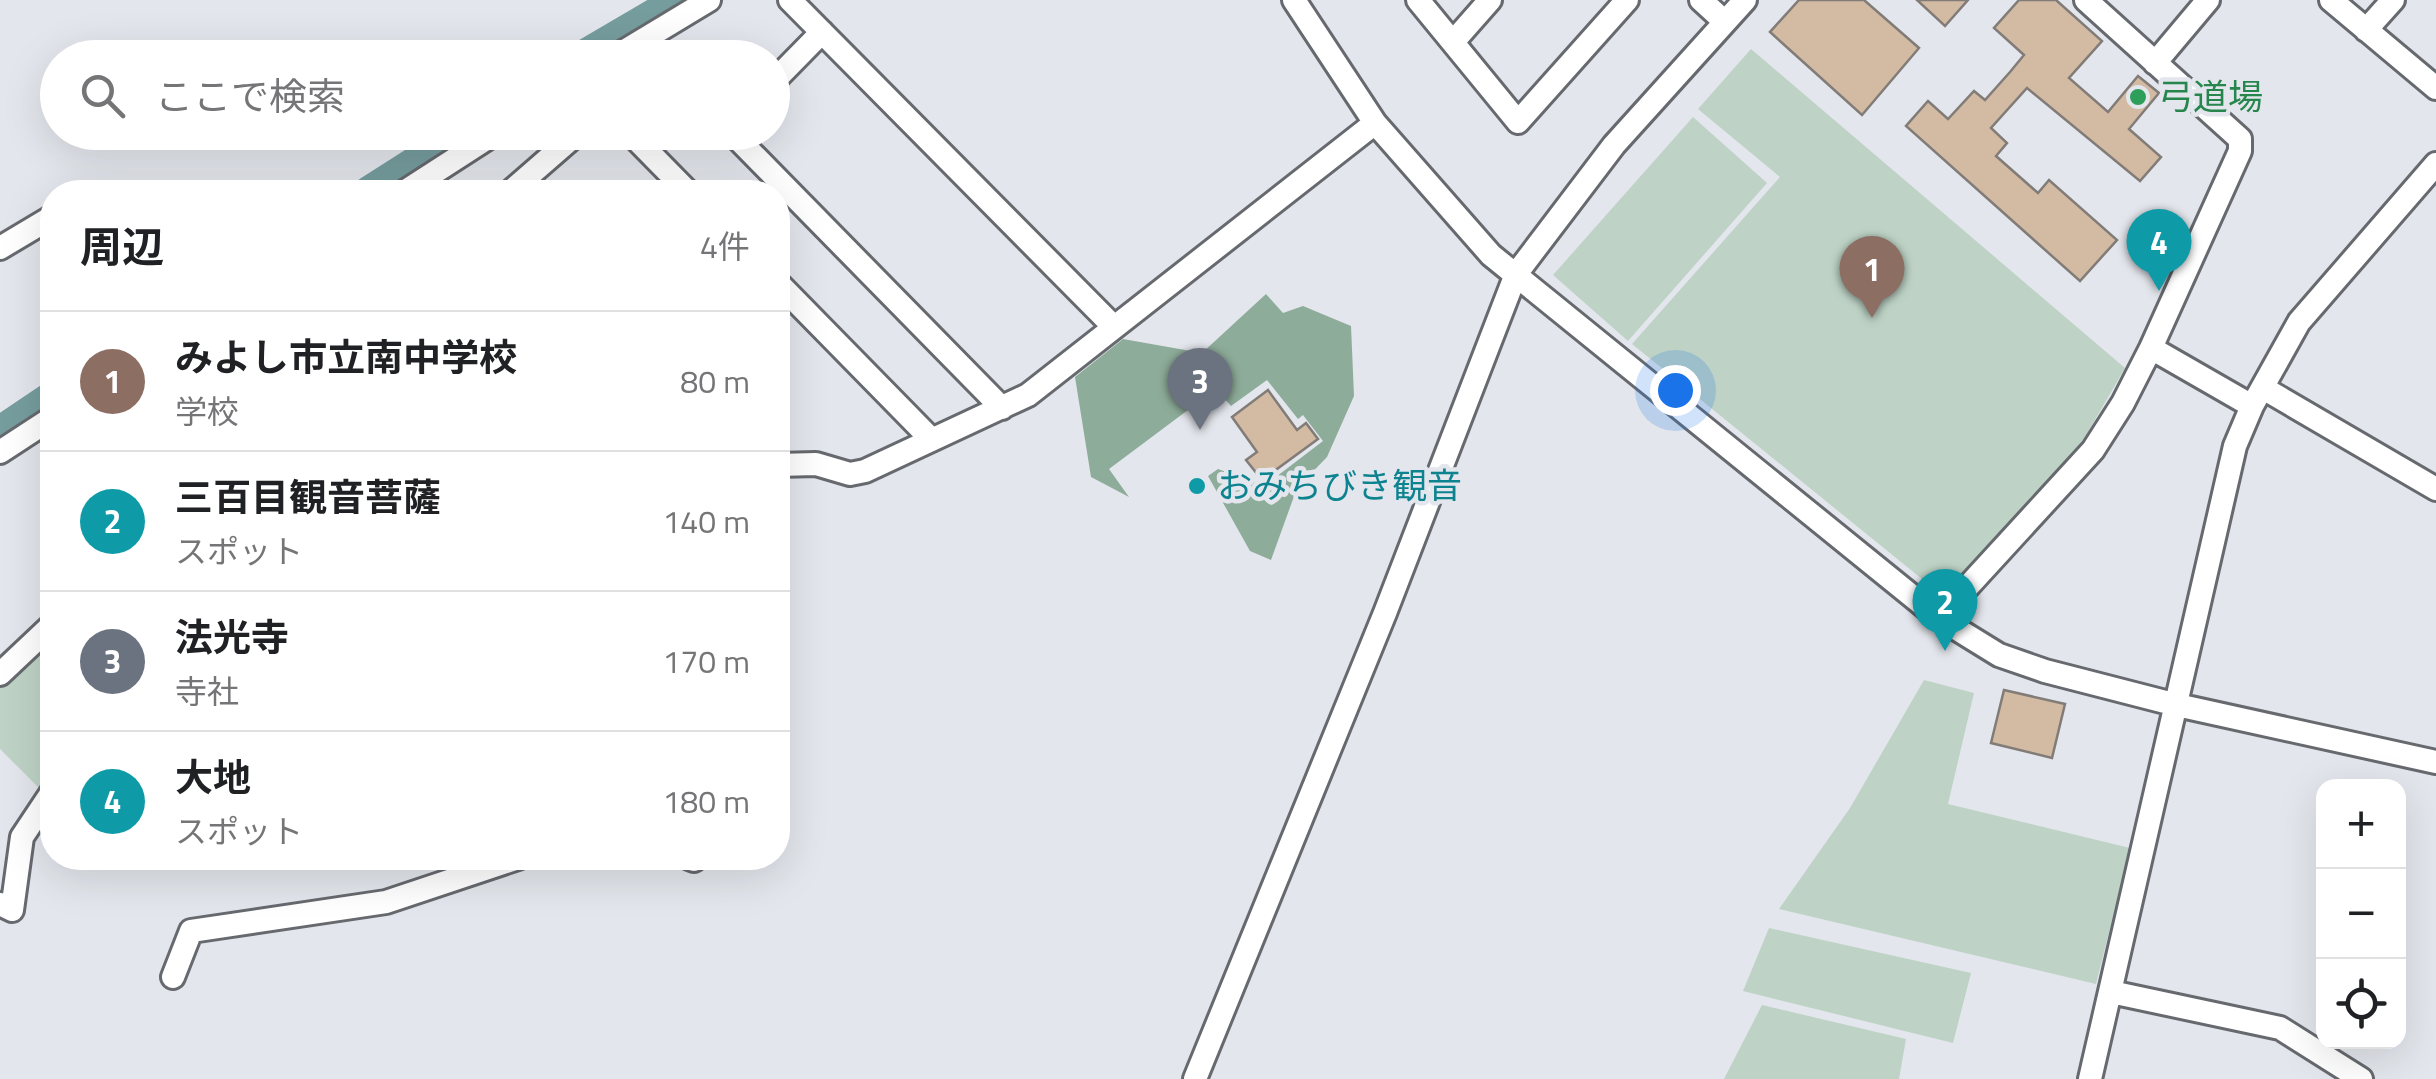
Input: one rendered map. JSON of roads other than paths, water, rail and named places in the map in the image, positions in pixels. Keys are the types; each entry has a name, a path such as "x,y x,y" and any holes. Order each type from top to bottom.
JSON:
{"street":[{"path":"646,40 709,0"},
{"path":"790,0 1113,326"},
{"path":"1294,0 1375,123 1491,255 1939,618 1999,655 2045,671 2177,706 2436,762"},
{"path":"1418,0 1518,122 1627,0"},
{"path":"1453,42 1490,0"},
{"path":"1701,0 1726,22"},
{"path":"1195,1079 1385,613 1516,274 1614,145 1745,0"},
{"path":"1939,618 2093,450 2124,403 2240,151 2240,139 2086,0"},
{"path":"2155,63 2208,0"},
{"path":"2331,0 2436,88"},
{"path":"2366,30 2392,0"},
{"path":"790,65 822,32"},
{"path":"790,465 816,464 850,474 865,471 1028,395 1375,123"},
{"path":"423,180 469,150"},
{"path":"524,180 559,150"},
{"path":"647,150 676,180"},
{"path":"750,150 779,180"},
{"path":"2090,1079 2235,446 2298,322 2436,164"},
{"path":"790,191 1002,408"},
{"path":"0,248 40,223"},
{"path":"790,295 930,439"},
{"path":"2151,348 2258,397 2436,490"},
{"path":"0,452 40,426"},
{"path":"0,674 40,646"},
{"path":"0,904 12,910 22,837 40,810"},
{"path":"173,977 191,931 386,902 482,870"},
{"path":"2111,992 2280,1028 2361,1079"}],"waterway":[{"path":"611,40 679,0"},
{"path":"388,180 435,150"},
{"path":"0,432 40,405"}],"place":[{"name":"弓道場","path":"2138,97"},
{"name":"大地","path":"2159,291"},
{"name":"みよし市立南中学校","path":"1872,318"},
{"name":"法光寺","path":"1200,430"},
{"name":"おみちびき観音","path":"1197,486"},
{"name":"三百目観音菩薩","path":"1945,651"}]}
